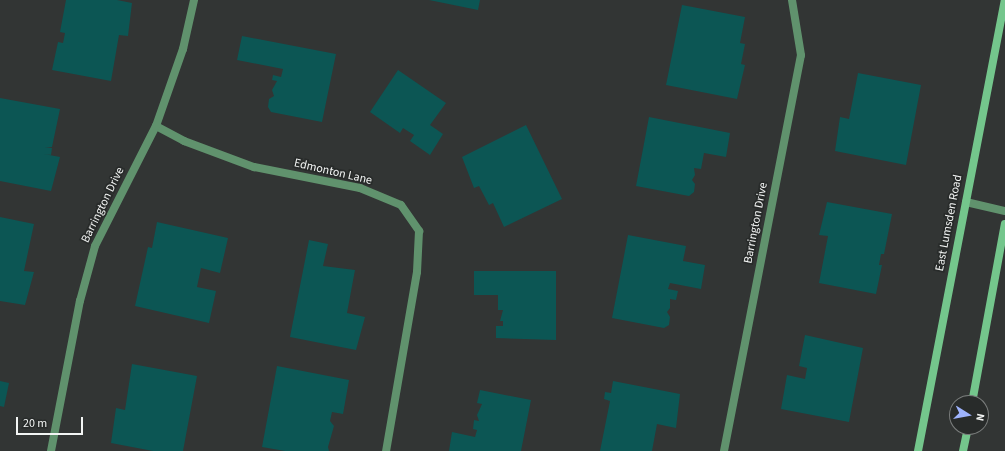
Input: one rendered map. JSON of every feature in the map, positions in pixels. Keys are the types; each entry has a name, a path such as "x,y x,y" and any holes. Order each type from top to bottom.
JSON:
{"main road":[{"name":"East Lumsden Road","path":"918,451 1004,0"},
{"path":"973,395 1005,224"},
{"path":"963,451 966,435"}],"street":[{"name":"Barrington Drive","path":"51,451 80,301 96,246 156,126 183,49 194,0"},
{"name":"Barrington Drive","path":"724,451 801,55 792,0"},
{"name":"Edmonton Lane","path":"156,126 184,141 254,167 360,188 401,206 419,231 417,272 386,451"},
{"path":"966,202 1005,211"}],"building":[{"path":"66,0 117,0 132,3 128,36 119,35 111,81 52,70 58,42 63,43 65,33 60,32"},
{"path":"429,0 480,0 478,10"},
{"path":"682,5 745,17 740,43 745,44 741,64 745,65 737,99 666,85"},
{"path":"242,36 336,54 322,122 271,112 268,107 269,99 274,96 272,90 277,81 272,80 273,75 281,77 283,69 237,60"},
{"path":"398,70 446,103 430,125 443,134 430,155 410,141 414,135 403,128 400,133 370,112"},
{"path":"858,73 921,85 906,165 835,151 840,117 849,119"},
{"path":"0,98 60,109 52,147 45,147 52,148 51,155 44,154 60,157 51,191 0,181"},
{"path":"649,117 730,133 726,157 704,153 701,169 694,168 695,175 692,180 695,184 694,192 689,196 636,186"},
{"path":"526,125 562,199 504,227 493,203 489,205 479,186 474,188 462,157"},
{"path":"827,202 892,214 884,254 881,254 879,265 882,265 876,294 819,283 828,236 819,235"},
{"path":"0,217 34,224 24,271 34,272 25,305 0,301"},
{"path":"157,222 228,238 220,273 201,268 197,287 216,291 209,323 135,306 148,247 152,248"},
{"path":"628,235 686,246 683,261 705,265 701,289 670,283 668,289 678,291 676,300 670,299 670,308 667,312 670,317 669,325 664,328 612,318"},
{"path":"309,240 328,244 323,266 355,270 347,313 365,317 356,350 290,337"},
{"path":"474,271 556,271 556,340 496,338 496,326 503,326 503,321 500,321 503,310 498,310 498,295 474,295"},
{"path":"805,335 863,348 849,422 781,409 787,375 805,379 807,368 799,366"},
{"path":"132,364 197,376 183,451 153,451 111,443 116,408 125,410"},
{"path":"277,366 349,380 343,414 332,412 330,421 334,426 328,447 329,451 285,451 262,447"},
{"path":"0,381 9,383 4,407 0,406"},
{"path":"613,381 680,394 676,428 657,424 652,451 600,451 610,401 604,399 605,392 611,393"},
{"path":"480,390 531,400 521,451 449,451 452,432 475,437 477,430 473,429 474,420 479,421 477,415 482,404 477,403"}]}
